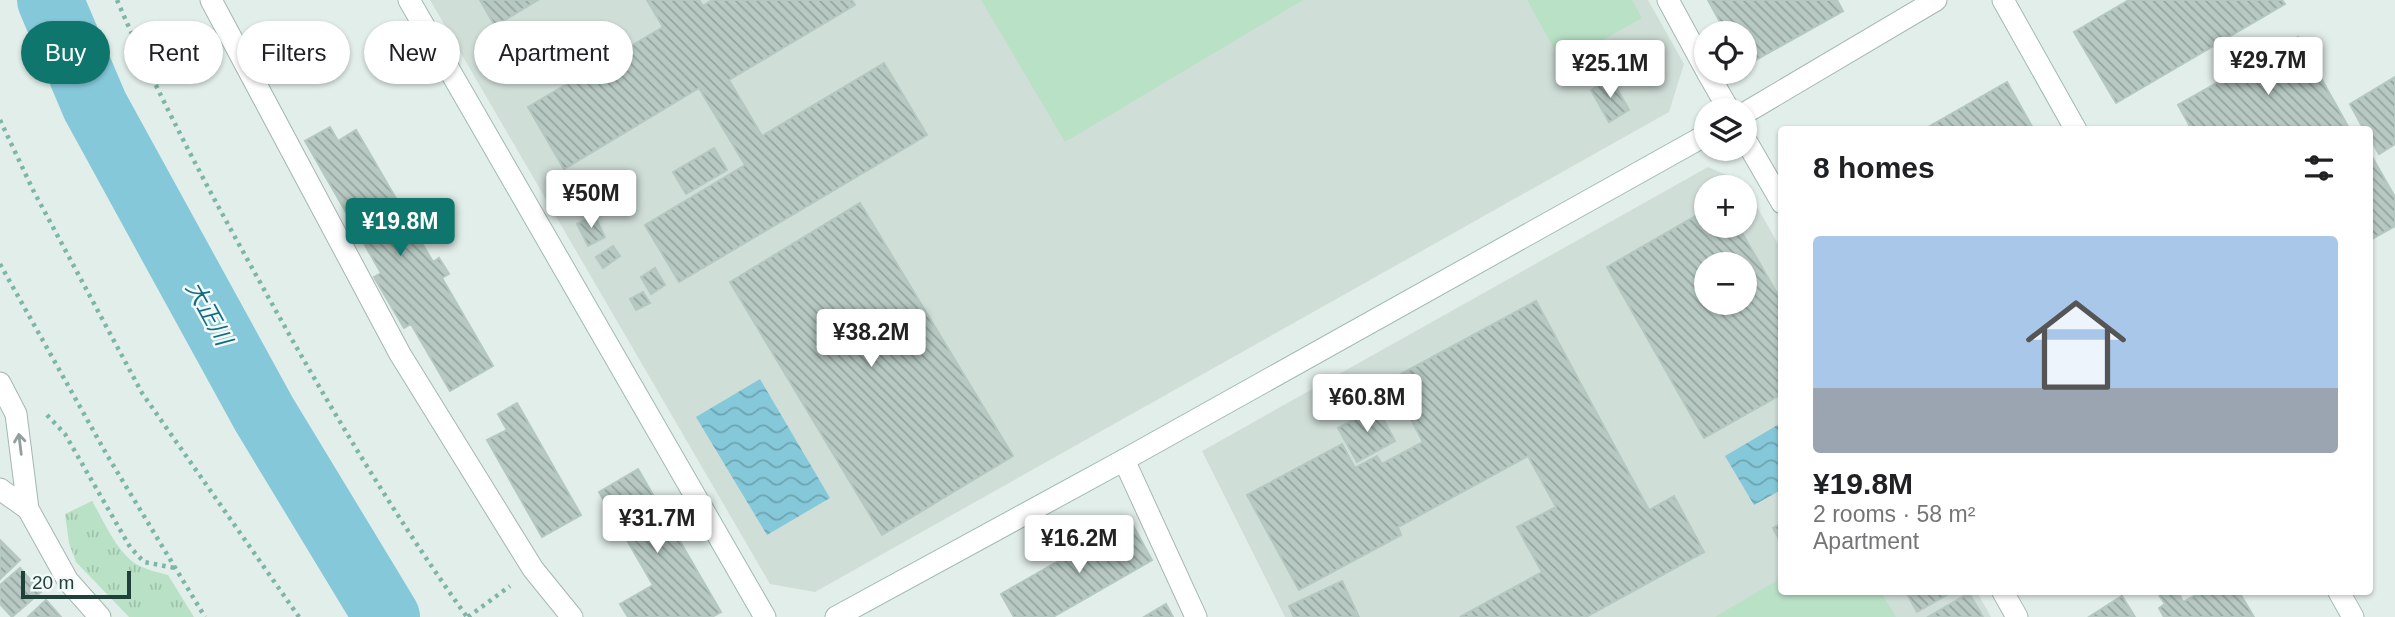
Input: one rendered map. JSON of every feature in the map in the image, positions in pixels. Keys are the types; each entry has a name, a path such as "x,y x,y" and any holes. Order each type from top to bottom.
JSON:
{"street":[{"path":"211,0 400,354 533,569 572,617"},
{"path":"408,0 765,617"},
{"path":"1668,0 1694,47"},
{"path":"1757,106 1936,0"},
{"path":"2003,0 2074,126"},
{"path":"836,617 1124,460 1694,142"},
{"path":"1757,160 1778,197"},
{"path":"0,383 16,414 28,509 68,581 100,617"},
{"path":"1124,460 1195,617"},
{"path":"0,489 28,509"},
{"path":"2005,595 2017,617"},
{"path":"2341,595 2353,617"}],"path":[{"path":"117,0 207,187 318,387 424,557 468,617 491,600"},
{"path":"0,120 33,190 142,393 299,617"},
{"path":"0,264 107,455 205,617"},
{"path":"16,414 47,415 65,434 130,547 144,562 176,568"}],"shaded area":[{"path":"430,0 1648,0 1684,64 1669,112 815,592 770,584 479,84 633,84 633,21 474,21 474,76 460,52 460,21 442,21"},
{"path":"1708,167 1727,175 1694,175 1694,238 1757,238 1757,207 1778,244 1778,595 1979,595 1991,617 1285,617 1202,451"}],"green space":[{"path":"981,0 1303,0 1065,142"},
{"path":"1527,0 1632,0 1642,18 1562,63"},
{"path":"92,501 122,551 140,566 168,575 194,617 129,617 76,562 69,543 65,514"},
{"path":"1778,580 1778,595 1883,595 1896,617 1715,617"}],"water":[{"path":"760,379 830,498 767,535 696,417"},
{"path":"1778,425 1778,492 1754,505 1725,456"}],"building":[{"path":"480,0 538,0 503,21 492,21"},
{"path":"647,0 699,0 703,6 712,0 852,0 855,5 729,80 762,136 884,63 927,135 679,282 645,225 745,165 699,88 564,169 528,107 567,84 633,84 633,45 663,27"},
{"path":"1708,0 1837,0 1843,11 1757,59 1757,21 1719,21"},
{"path":"2129,0 2282,0 2285,4 2116,103 2074,32"},
{"path":"2298,37 2348,126 2190,126 2178,105"},
{"path":"2395,77 2395,144 2379,154 2373,143 2373,126 2362,126 2350,104"},
{"path":"1611,78 1629,110 1609,122 1591,90"},
{"path":"2007,82 2032,126 1930,126"},
{"path":"330,127 338,141 356,130 433,262 439,258 449,274 442,278 493,366 450,391 411,324 404,328 374,277 381,273 305,141"},
{"path":"714,148 727,170 686,194 673,172"},
{"path":"2373,158 2395,197 2395,226 2373,238"},
{"path":"860,203 1013,456 882,535 730,282"},
{"path":"594,215 605,237 588,246 577,224"},
{"path":"1694,217 1694,238 1745,238 1753,252 1694,252 1694,315 1757,315 1757,259 1778,295 1778,396 1704,438 1607,267"},
{"path":"613,246 620,256 603,268 596,257"},
{"path":"655,268 665,285 651,294 641,277"},
{"path":"643,292 650,303 636,310 630,299"},
{"path":"1536,301 1649,510 1674,496 1704,552 1586,617 1460,617 1542,572 1517,527 1556,507 1528,456 1398,527 1401,535 1299,590 1247,495 1342,444 1355,468 1377,456 1382,464 1423,442 1390,380"},
{"path":"517,403 581,515 542,537 487,440 507,430 498,414"},
{"path":"1377,407 1395,441 1357,462 1338,428"},
{"path":"638,469 721,612 712,617 628,617 620,604 653,585 599,492"},
{"path":"1130,520 1152,560 1053,617 1014,617 1001,594"},
{"path":"0,540 20,560 0,579"},
{"path":"20,568 41,592 12,617 0,604 0,585"},
{"path":"1342,581 1359,617 1294,617 1289,606"},
{"path":"1908,595 1947,595 1917,612"},
{"path":"1966,595 1970,595 1983,617 1928,617"},
{"path":"2159,595 2180,595 2183,602 2196,595 2241,595 2254,617 2164,617 2159,608 2165,604"},
{"path":"2122,596 2135,617 2089,617"},
{"path":"46,600 61,617 28,617"},
{"path":"1166,604 1173,617 1144,617"}],"waterway":[{"name":"大正川","path":"50,0 95,106 264,414 387,617"}]}
